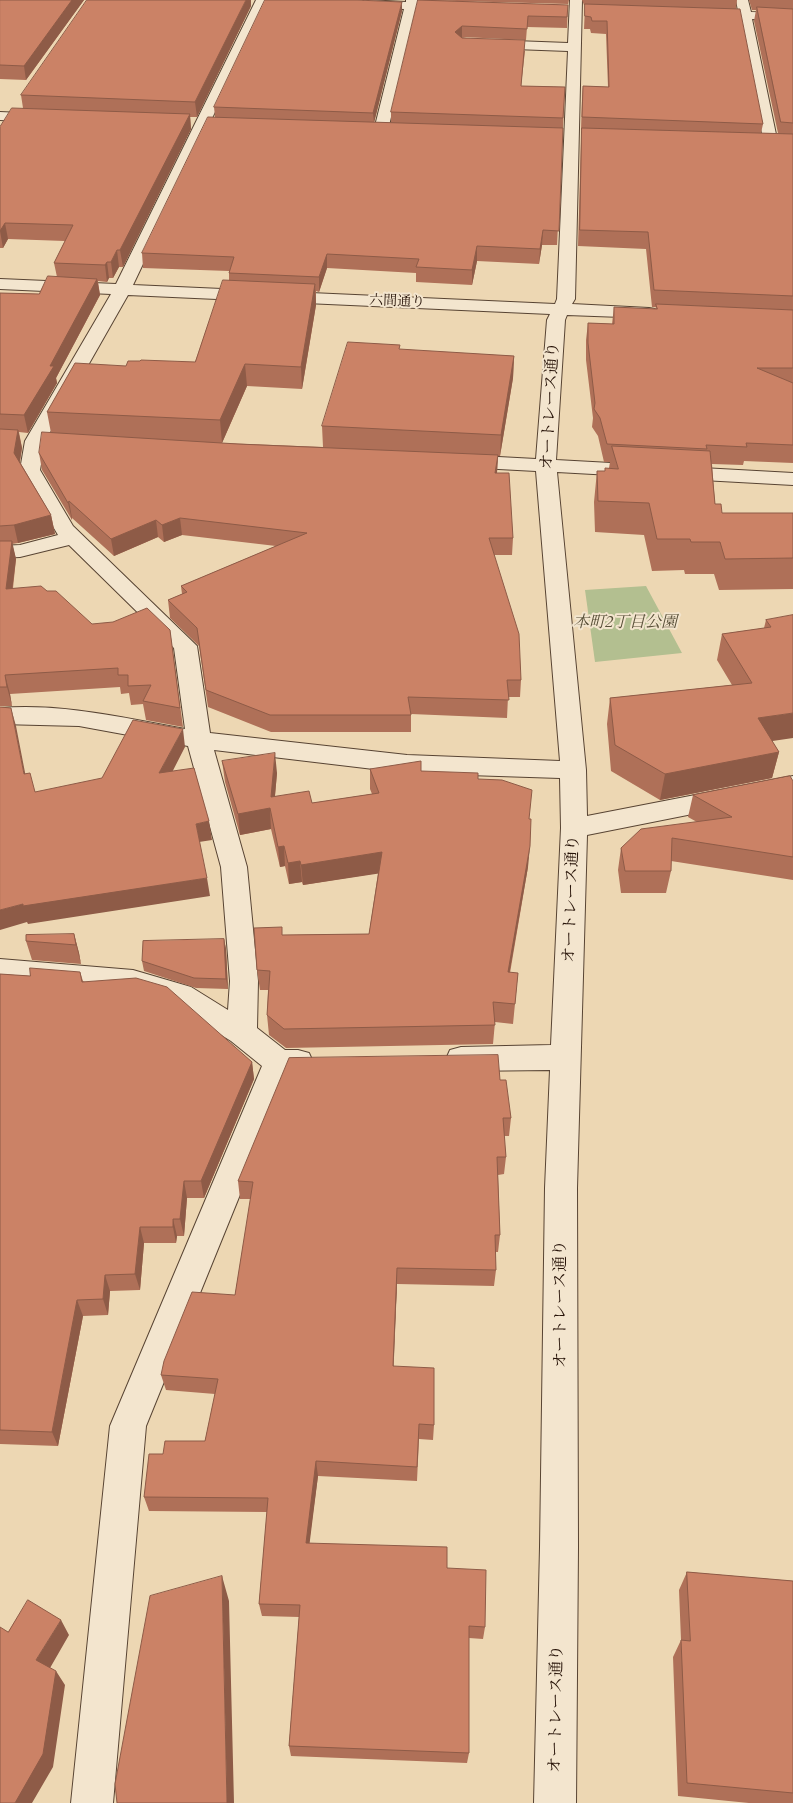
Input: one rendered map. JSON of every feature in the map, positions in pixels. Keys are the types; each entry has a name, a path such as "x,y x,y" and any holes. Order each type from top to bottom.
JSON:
{"street":[{"path":"242,1033 244,981 234,867 199,740 185,646 64,529 30,470 36,441 122,290 265,0 246,0"},
{"path":"742,0 779,144 751,143"},
{"path":"351,4 411,3 469,7"},
{"path":"400,130 376,130 411,3"},
{"name":"オートレース通り","path":"555,1803 560,1537 561,1188 574,828 573,770 546,465 556,320 566,298 577,136 576,8"},
{"path":"695,14 793,17"},
{"path":"471,44 575,47"},
{"path":"0,132 4,116 20,101"},
{"path":"4,116 57,118"},
{"path":"183,122 222,124"},
{"path":"553,136 577,136"},
{"name":"六間通り","path":"0,284 667,314"},
{"path":"438,460 793,479"},
{"path":"0,552 20,551 73,538"},
{"path":"0,716 79,718 199,740 407,764 573,770"},
{"path":"574,828 793,785"},
{"path":"0,970 133,981 181,995 242,1033 279,1062 328,1061"},
{"path":"438,1059 567,1057"},
{"path":"92,1803 128,1426 279,1062"}],"green space":[{"name":"本町2丁目公園","path":"646,586 682,653 595,662 585,590"}],"building":[{"path":"0,0 72,0 24,66 0,65"},
{"path":"87,0 246,0 195,102 21,95"},
{"path":"265,0 402,2 373,113 214,107"},
{"path":"418,0 568,5 567,17 528,16 527,29 462,26 455,32 462,38 525,40 521,86 565,87 563,118 391,112"},
{"path":"585,4 740,9 763,124 582,117 583,86 609,87 607,21 592,21 591,17 585,16"},
{"path":"757,7 793,9 793,123 781,122"},
{"path":"12,108 190,114 120,250 117,250 111,262 107,262 105,265 54,263 73,225 5,223 0,231 0,127"},
{"path":"208,117 563,128 559,231 543,230 540,249 477,246 472,270 416,267 419,259 327,254 319,277 229,273 234,257 142,253"},
{"path":"582,128 793,134 793,296 654,290 648,232 580,230"},
{"path":"48,276 97,279 50,366 54,366 24,415 0,414 0,293 39,294"},
{"path":"223,280 315,284 301,367 245,364 220,420 47,412 75,363 126,366 128,361 141,360 195,362"},
{"path":"656,304 793,310 793,368 757,368 793,383 793,445 746,443 747,447 706,445 707,449 607,444 600,418 594,409 588,323 614,324 614,307 657,309"},
{"path":"348,342 400,345 399,349 514,356 501,435 322,426"},
{"path":"0,429 18,430 14,453 51,515 14,525 0,526"},
{"path":"42,432 238,444 498,455 495,473 509,473 513,538 489,538 519,634 521,680 507,680 509,700 408,697 411,715 270,715 206,690 197,628 168,600 187,592 181,586 307,533 180,518 162,525 156,520 111,539 69,501 68,503 39,453"},
{"path":"612,446 710,451 715,504 721,504 722,513 793,513 793,558 725,559 720,542 691,542 690,539 657,539 649,503 598,501 597,471 605,471 605,468 618,469"},
{"path":"0,541 12,541 6,589 41,586 47,591 56,591 92,624 113,622 147,608 170,630 180,708 143,701 151,685 128,686 128,675 118,675 118,668 5,675 7,687 0,687"},
{"path":"793,615 793,713 758,718 779,752 665,774 615,745 610,698 752,683 722,634 771,627 766,620"},
{"path":"0,707 11,708 24,774 30,773 35,792 102,778 133,720 183,729 159,773 194,768 209,821 196,824 207,878 23,906 23,904 0,910"},
{"path":"275,753 271,797 309,791 312,803 379,793 370,769 421,761 421,771 478,773 478,779 502,780 532,790 529,819 531,819 530,846 508,972 518,973 515,1004 493,1002 495,1025 284,1029 267,1015 270,971 257,970 254,928 282,927 282,935 369,934 382,852 301,865 300,861 288,863 284,846 278,847 270,808 238,814 222,761"},
{"path":"790,776 793,781 793,857 672,838 671,871 625,871 621,848 641,829 732,817 693,795"},
{"path":"74,934 76,945 26,941 26,935"},
{"path":"224,939 226,979 194,978 142,961 143,941"},
{"path":"30,968 80,972 82,982 136,978 167,987 252,1062 201,1181 184,1181 180,1219 173,1219 173,1227 140,1227 135,1274 105,1275 103,1299 77,1300 52,1432 0,1430 0,974 30,976"},
{"path":"498,1055 500,1080 506,1080 511,1118 503,1118 506,1157 497,1157 500,1235 495,1235 496,1270 397,1268 393,1366 434,1368 434,1425 419,1424 417,1467 316,1461 306,1543 447,1547 447,1568 486,1570 485,1627 469,1626 469,1753 289,1746 300,1605 259,1604 268,1498 144,1497 149,1454 163,1454 165,1441 205,1441 218,1379 161,1375 164,1361 192,1292 235,1295 253,1182 238,1181 289,1058"},
{"path":"687,1572 793,1581 793,1793 687,1783 681,1640 690,1641"},
{"path":"222,1576 227,1803 117,1803 115,1784 150,1596"},
{"path":"28,1600 61,1620 36,1660 56,1671 43,1754 15,1803 0,1803 0,1627 8,1632"}]}
